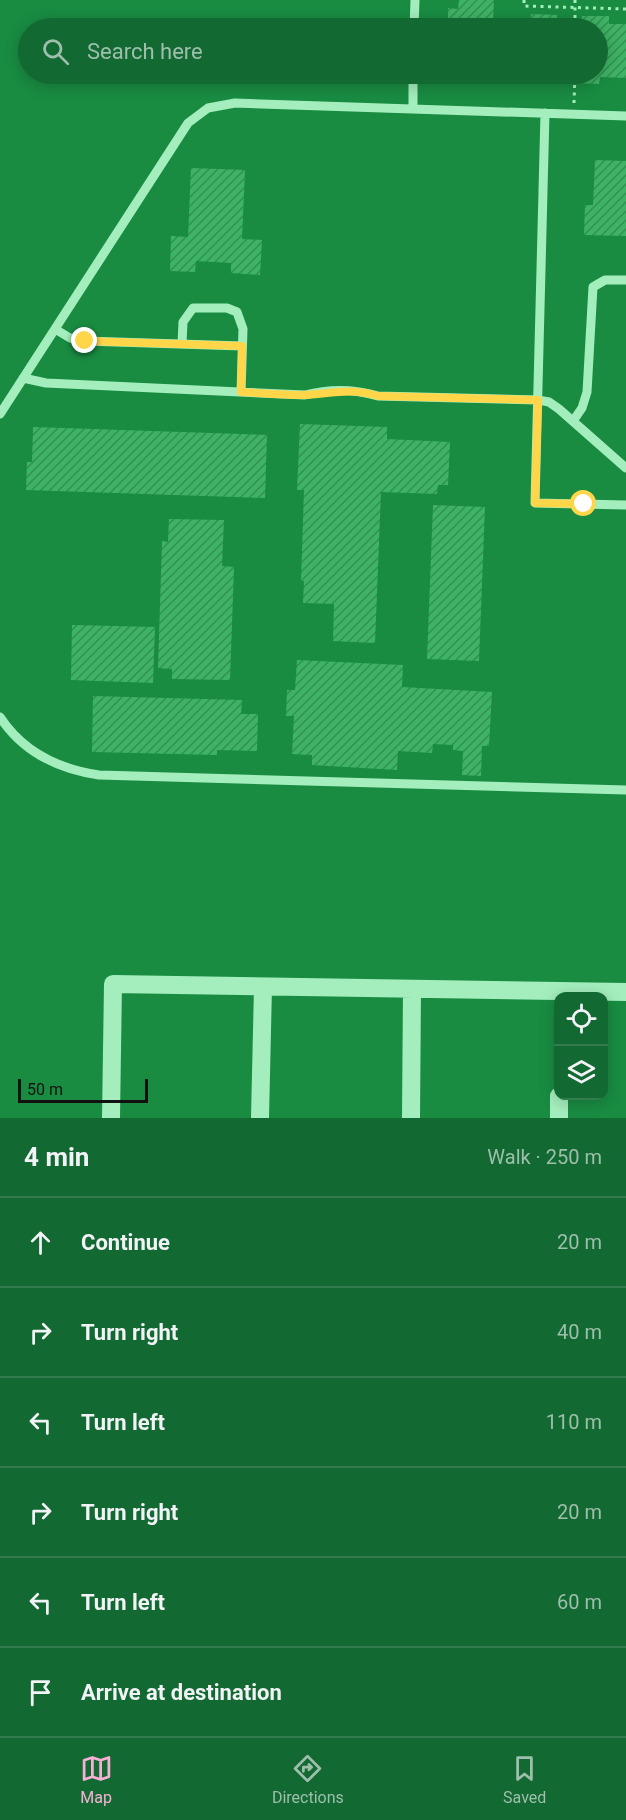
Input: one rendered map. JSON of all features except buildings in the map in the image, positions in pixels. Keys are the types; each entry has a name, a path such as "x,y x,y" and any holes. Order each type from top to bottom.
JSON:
{"street":[{"path":"111,1118 113,984 554,994"},
{"path":"260,1118 263,987"},
{"path":"411,1118 412,989"},
{"path":"608,993 626,993"},
{"path":"559,1100 559,1118"}],"lane":[{"path":"414,18 415,0"},
{"path":"413,108 414,84"},
{"path":"0,414 188,123 208,108 235,103 626,116"},
{"path":"545,113 535,503 626,506"},
{"path":"573,421 582,408 587,392 593,287 605,280 626,280"},
{"path":"182,344 183,322 189,311 199,307 233,309 241,317 241,392"},
{"path":"55,329 69,338 85,341 242,346"},
{"path":"23,378 46,383 304,395 324,391 352,391 378,396 538,400 549,402 624,462"},
{"path":"0,717 22,743 47,761 70,770 99,775 626,790"}],"path":[{"path":"524,0 524,6 626,9"},
{"path":"574,0 575,18"},
{"path":"574,84 574,114"}],"route":[{"path":"85,341 242,346 241,392 304,395 324,391 362,392 378,396 538,400 535,503 584,504"}]}
